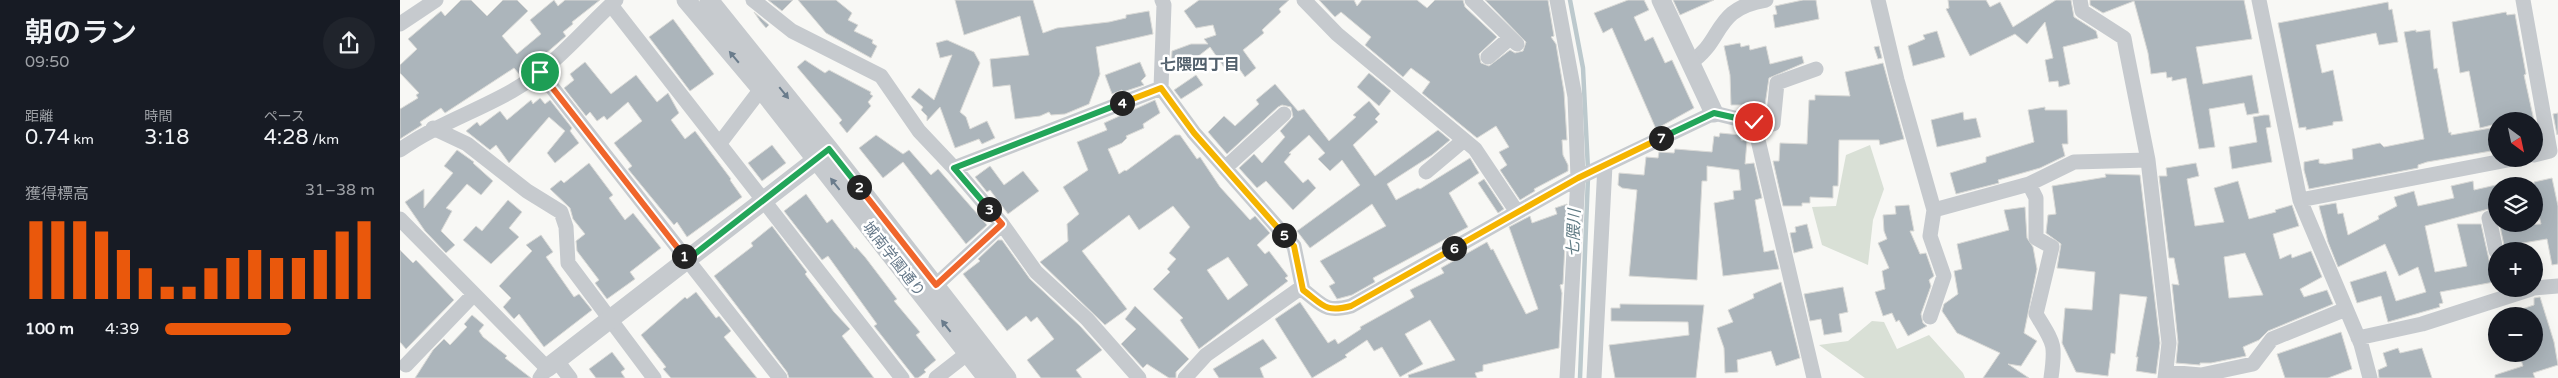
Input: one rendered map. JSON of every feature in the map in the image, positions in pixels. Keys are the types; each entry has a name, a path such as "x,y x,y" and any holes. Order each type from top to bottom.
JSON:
{"street":[{"path":"400,24 436,0"},
{"name":"城南学園通り","path":"686,0 761,89 823,154 936,285 1007,378"},
{"name":"城南学園通り","path":"709,0 987,378"},
{"path":"753,0 792,31 881,76 919,131 1002,224 1036,272 1087,319 1138,378"},
{"path":"1162,0 1164,5 1161,88 1194,133 1294,246 1303,290 1330,309 1335,310 1351,306 1578,178 1714,113 1754,122 1773,124 1777,83 1816,69"},
{"path":"1304,0 1337,34 1474,149 1491,171 1517,212"},
{"path":"1472,0 1514,41 1488,57"},
{"path":"1557,0 1575,96 1578,178 1567,378"},
{"path":"1661,0 1714,113"},
{"path":"1690,63 1703,54 1727,16 1750,3 1766,0"},
{"path":"1878,0 1897,80 1934,210 1930,236 1944,276 1930,317"},
{"path":"2080,0 2082,11 2124,38 2148,160 2169,343 2166,375 2202,375 2253,364 2272,339 2346,309"},
{"path":"2258,0 2300,200 2358,338 2370,378"},
{"path":"2522,0 2554,151"},
{"path":"400,150 433,128 512,91 540,72 614,2 764,201 902,378"},
{"path":"540,72 780,378"},
{"path":"954,168 1161,88"},
{"path":"720,142 761,89"},
{"path":"1225,168 1284,114"},
{"path":"1754,122 1814,378"},
{"path":"433,128 467,144 527,191 561,212 566,227 568,263 654,378"},
{"path":"1426,172 1464,140"},
{"path":"548,369 610,318 823,154"},
{"path":"1934,210 2029,184 2074,162 2148,160"},
{"path":"2300,200 2488,164"},
{"path":"1594,378 1601,167"},
{"path":"2029,184 2036,198 2036,238 2052,247 2036,314 2052,340 2055,350 2051,378"},
{"path":"400,219 548,369 570,378"},
{"path":"936,285 1002,224"},
{"path":"2543,288 2558,286"},
{"path":"1185,378 1206,355 1302,287"},
{"path":"402,366 474,294"},
{"path":"2358,338 2422,324 2494,297"},
{"path":"936,378 968,353"}],"shaded area":[{"path":"1870,145 1884,189 1873,220 1868,265 1822,245 1812,207 1836,206 1846,155"},
{"path":"1872,321 1884,322 1897,349 1929,335 1963,373 1965,378 1865,378 1819,345 1848,341"}],"building":[{"path":"461,0 471,0 487,16 503,0 517,0 528,11 502,36 517,54 541,34 530,20 554,0 558,6 565,0 600,0 572,22 573,24 563,32 566,36 522,74 520,75 514,68 445,113 441,108 420,122 422,125 400,139 400,109 418,98 416,95 419,93 400,73 400,65 417,49 408,39 441,11 445,16"},
{"path":"768,0 793,0 782,11"},
{"path":"798,0 836,0 852,13 848,20 858,25 854,31 873,40 872,43 877,46 871,58 826,33"},
{"path":"955,0 1033,0 1043,33 1057,28 1109,22 1126,18 1126,15 1149,11 1153,34 1096,47 1100,74 1089,104 1065,114 1051,115 1049,112 1040,116 1015,119 1010,85 993,87 990,59 1029,55 1020,16 964,35"},
{"path":"1199,0 1289,0 1279,9 1281,12 1262,30 1264,33 1243,50 1256,68 1245,77 1236,64 1226,70 1210,47 1183,68 1171,68 1172,51 1191,44 1208,44 1204,39 1216,35 1213,25 1196,28 1184,11"},
{"path":"1319,0 1354,0 1357,6 1362,0 1417,0 1427,8 1435,0 1463,0 1465,7 1497,37 1479,54 1481,63 1489,66 1510,50 1515,53 1523,51 1526,42 1485,0 1548,0 1554,36 1551,37 1556,44 1564,92 1567,140 1562,140 1563,155 1568,165 1568,171 1534,189 1535,191 1520,200 1500,170 1507,165 1499,152 1509,147 1496,126 1477,138 1422,93 1430,82 1411,68 1403,77 1365,45 1371,37 1341,12 1335,17"},
{"path":"1628,0 1644,0 1649,10 1634,17 1645,41 1653,37 1665,63 1672,60 1694,108 1656,129 1612,28 1603,33 1594,13"},
{"path":"1673,0 1714,0 1680,15"},
{"path":"1803,0 1816,0 1819,19 1775,28 1773,15 1777,14 1775,6"},
{"path":"1948,0 1986,0 1990,7 2000,2 2013,27 2056,0 2071,0 2074,17 2096,31 2098,38 2063,47 2070,84 2059,87 2058,81 2049,82 2045,60 2053,58 2045,22 2027,44 2015,34 1970,56 1946,9 1949,8"},
{"path":"2090,0 2244,0 2252,39 2196,47 2203,84 2252,75 2259,113 2247,115 2244,103 2209,109 2215,147 2199,149 2186,78 2172,81 2172,77 2167,78 2166,72 2151,74 2148,53 2134,1 2103,13 2090,5"},
{"path":"2388,2 2389,10 2392,9 2398,42 2379,45 2376,33 2316,45 2322,73 2333,70 2343,121 2333,122 2333,125 2306,130 2306,127 2299,128 2278,23"},
{"path":"754,12 769,25 766,28 760,21"},
{"path":"2506,12 2507,15 2515,14 2526,74 2524,75 2532,112 2488,112 2488,126 2480,128 2469,71 2460,73 2452,22"},
{"path":"673,19 714,74 690,91 649,37"},
{"path":"2430,30 2434,69 2437,68 2449,133 2451,132 2451,135 2488,129 2488,152 2427,162 2418,165 2418,168 2309,189 2304,162 2319,159 2319,163 2325,164 2353,159 2352,149 2380,143 2384,147 2424,139 2404,32"},
{"path":"1937,31 1945,57 1913,66 1908,46 1925,39 1923,35"},
{"path":"947,40 974,52 980,63 960,112 966,117 970,129 987,121 995,138 982,144 979,139 955,148 940,107 927,121 927,116 921,110 923,107 911,97 919,88 934,100 952,55 940,58 936,43"},
{"path":"1740,43 1741,47 1749,45 1750,50 1766,46 1770,64 1802,56 1804,63 1769,78 1765,105 1731,105 1730,75 1724,46"},
{"path":"1879,46 1882,58 1878,59 1874,47"},
{"path":"805,60 825,73 829,70 871,92 870,94 873,96 868,102 871,106 847,133 839,123 842,120 797,67"},
{"path":"585,62 611,94 636,75 657,102 668,93 679,113 671,120 685,139 695,131 742,197 687,237 677,222 674,225 628,169 632,166 614,143 642,121 628,102 607,120 604,116 597,121 590,112 586,116 564,88 574,80 570,74"},
{"path":"1140,62 1146,76 1141,81 1144,85 1112,94 1105,75"},
{"path":"1883,63 1904,139 1880,145 1879,140 1839,140 1838,186 1833,186 1833,198 1810,197 1810,203 1802,203 1802,206 1783,206 1773,161 1779,161 1780,143 1807,144 1809,100 1815,100 1815,95 1850,96 1845,72"},
{"path":"1369,73 1391,91 1379,106 1357,87"},
{"path":"1196,75 1203,85 1181,99 1174,90"},
{"path":"1275,84 1298,111 1304,109 1329,141 1356,117 1353,115 1369,101 1380,114 1375,119 1378,122 1353,145 1375,176 1438,130 1450,140 1432,155 1387,184 1396,200 1418,188 1420,189 1470,158 1479,173 1449,193 1468,227 1373,278 1375,282 1352,295 1337,299 1329,286 1335,283 1320,261 1386,226 1372,204 1310,248 1297,231 1360,185 1342,160 1330,171 1318,159 1325,153 1309,135 1289,153 1291,154 1284,162 1303,183 1308,179 1316,188 1293,210 1266,181 1257,188 1239,168 1254,154 1262,163 1285,137 1280,131 1293,117 1291,107 1282,105 1278,107 1227,154 1208,132 1224,116 1235,126 1259,104 1256,100"},
{"path":"540,98 545,104 550,100 572,128 570,131 579,143 555,163 547,153 565,131 549,117 509,163 496,145 490,150 466,131 477,122 480,126 500,111 507,120 531,100 533,104"},
{"path":"1155,100 1160,113 1143,124 1144,128 1126,136 1127,138 1122,143 1108,149 1119,174 1126,171 1175,135 1180,135 1197,159 1200,157 1220,187 1250,220 1255,216 1270,233 1257,245 1265,254 1269,251 1288,276 1285,278 1288,281 1199,349 1180,320 1183,318 1153,289 1170,272 1167,269 1176,259 1169,253 1190,227 1173,206 1139,230 1129,215 1082,251 1127,309 1105,325 1040,262 1068,241 1067,224 1079,214 1063,187 1088,170 1077,142 1107,130 1104,123","holes":["1228,257 1248,285 1228,300 1207,270"]},
{"path":"2045,107 2045,110 2067,110 2068,144 2062,144 2065,156 2040,168 1998,180 1999,183 1956,194 1950,173 1986,162 1986,157 2034,142 2028,110"},
{"path":"1963,112 1964,120 1976,118 1981,137 1937,147 1931,120"},
{"path":"2558,113 2558,134 2557,135 2553,114"},
{"path":"2269,115 2271,127 2266,128 2272,162 2232,169 2229,147 2257,142 2253,117"},
{"path":"1720,133 1741,135 1741,140 1747,141 1745,164 1754,163 1762,198 1755,200 1764,252 1774,250 1779,269 1723,276 1714,203 1734,199 1733,191 1741,190 1739,170 1707,166 1707,181 1702,181 1697,280 1629,276 1637,190 1622,188 1618,185 1619,173 1644,175 1646,157 1658,158 1659,152 1674,153 1675,149 1712,152 1714,136 1719,137"},
{"path":"876,135 903,154 909,150 931,175 938,169 987,225 966,244 903,162 883,178 859,148"},
{"path":"772,145 786,163 762,181 748,163"},
{"path":"457,150 474,162 493,181 481,195 467,184 446,208 452,211 441,231 455,245 446,253 425,231 405,202 424,189 424,208 453,173 444,166"},
{"path":"589,163 613,195 609,198 625,220 633,213 661,248 630,272 635,279 607,299 595,283 599,280 577,251 576,241 585,234 573,219 570,208 550,189 561,180 564,183"},
{"path":"2196,163 2199,176 2187,179 2195,226 2224,222 2214,188 2238,181 2249,219 2276,212 2275,210 2292,205 2299,226 2273,234 2280,259 2291,254 2292,258 2311,251 2322,277 2300,289 2304,297 2327,290 2333,304 2268,331 2259,340 2243,347 2246,356 2211,363 2200,363 2200,365 2176,363 2178,342 2172,284 2179,285 2174,258 2169,258 2159,176 2167,176 2166,168","holes":["2245,253 2263,295 2229,298 2224,257"]},
{"path":"990,166 1004,185 1023,171 1039,191 1008,214 990,190 987,192 975,177"},
{"path":"2105,174 2140,175 2160,343 2156,374 2136,371 2138,357 2136,357 2147,297 2120,294 2115,354 2111,353 2108,376 2076,372 2062,343 2065,308 2092,310 2095,272 2057,268 2061,244 2046,233 2048,215 2056,214 2052,186 2106,177"},
{"path":"2552,178 2558,206 2558,264 2552,265 2547,239 2529,242 2503,242 2501,232 2543,232 2543,180"},
{"path":"1484,179 1504,209 1498,213 1478,183"},
{"path":"2473,181 2474,190 2488,187 2488,209 2425,226 2435,272 2467,266 2457,224 2481,224 2488,255 2488,283 2440,292 2443,303 2439,304 2440,307 2388,322 2381,296 2357,303 2350,282 2386,271 2396,301 2426,292 2418,267 2399,276 2385,244 2338,267 2328,242 2319,206 2336,203 2338,214 2343,213 2348,235 2379,219 2378,216 2397,206 2394,197 2414,191 2418,206 2454,198 2451,186"},
{"path":"806,194 827,223 832,219 855,249 856,247 865,257 897,299 894,301 920,332 916,335 936,360 918,378 915,378 874,326 877,324 828,256 822,260 784,211"},
{"path":"508,200 522,212 509,228 519,237 491,264 463,240 476,226 482,231"},
{"path":"1567,204 1563,284 1560,285 1562,293 1559,348 1483,365 1483,371 1475,373 1477,378 1409,378 1408,375 1455,360 1430,320 1405,334 1423,364 1400,377 1382,347 1374,351 1367,340 1345,355 1347,357 1312,378 1275,319 1300,302 1328,343 1335,339 1338,344 1361,329 1360,327 1414,297 1410,290 1444,273 1441,268 1487,242 1491,250 1493,249 1526,314 1538,309 1509,227 1530,216 1532,223 1557,214 1555,208"},
{"path":"1909,205 1914,231 1910,231 1920,254 1926,253 1934,276 1929,280 1931,286 1921,314 1923,323 1927,326 1908,336 1899,320 1896,322 1892,313 1883,316 1875,292 1885,289 1882,271 1889,268 1878,243 1887,239 1884,231 1883,215 1896,214 1895,206"},
{"path":"2025,207 2027,238 2033,247 2037,269 2024,333 2037,341 2021,366 2008,364 2029,378 1983,378 2000,353 1957,333 1942,311 1944,304 1958,294 1954,271 1962,269 1957,244 2009,230 2004,210"},
{"path":"1807,224 1813,248 1794,253 1790,233 1796,232 1795,227"},
{"path":"772,226 807,272 805,274 834,312 850,329 842,336 874,378 789,378 787,372 714,276 753,246 751,243"},
{"path":"541,235 553,252 546,257 574,297 579,294 592,310 544,347 519,314 514,319 503,307 511,298 499,286 532,251 526,245"},
{"path":"998,240 1002,240 1030,279 1080,326 1102,350 1076,370 1082,378 1041,378 1027,360 1054,339 1037,317 1031,322 1026,316 1007,331 963,274 980,261 978,259"},
{"path":"400,250 413,263 416,260 454,300 406,349 400,342"},
{"path":"1781,282 1800,358 1776,366 1771,351 1737,360 1738,372 1725,373 1724,348 1717,328 1733,322 1728,310 1754,298 1753,294"},
{"path":"1843,287 1848,312 1839,314 1842,332 1824,335 1821,319 1810,321 1804,294"},
{"path":"696,292 716,318 719,316 731,331 724,337 757,378 671,378 663,369 666,367 641,335 685,297 687,299"},
{"path":"2540,297 2554,342 2558,365 2533,373 2535,378 2495,378 2495,375 2523,366 2522,362 2543,362 2543,307 2528,307 2534,305 2534,298"},
{"path":"1620,304 1704,305 1696,378 1615,378 1609,345 1689,335 1688,322 1611,321 1611,308 1620,308"},
{"path":"1135,306 1189,359 1176,372 1176,378 1169,378 1147,364 1143,368 1121,344 1136,329 1125,319"},
{"path":"472,315 484,325 479,331 483,337 507,356 505,358 531,378 415,378 433,350 444,339 450,345 467,327 464,324"},
{"path":"2341,332 2352,369 2328,378 2285,378 2277,354"},
{"path":"1263,339 1277,358 1260,368 1264,378 1219,378 1213,369"},
{"path":"2398,348 2400,353 2422,348 2432,378 2379,378 2378,370 2387,366 2383,353"},
{"path":"612,352 625,369 621,372 625,378 596,378 589,369"}],"waterway":[{"name":"七隈川","path":"1570,0 1583,68 1588,170"},
{"name":"七隈川","path":"1580,378 1588,177"}],"district":[{"name":"七隈四丁目","path":"1200,64"}],"route":[{"path":"540,72 687,260 829,149 936,285 1002,224 954,168 1161,88 1194,133 1294,246 1303,290 1325,307 1335,310 1351,306 1578,178 1714,113 1754,122"}]}
